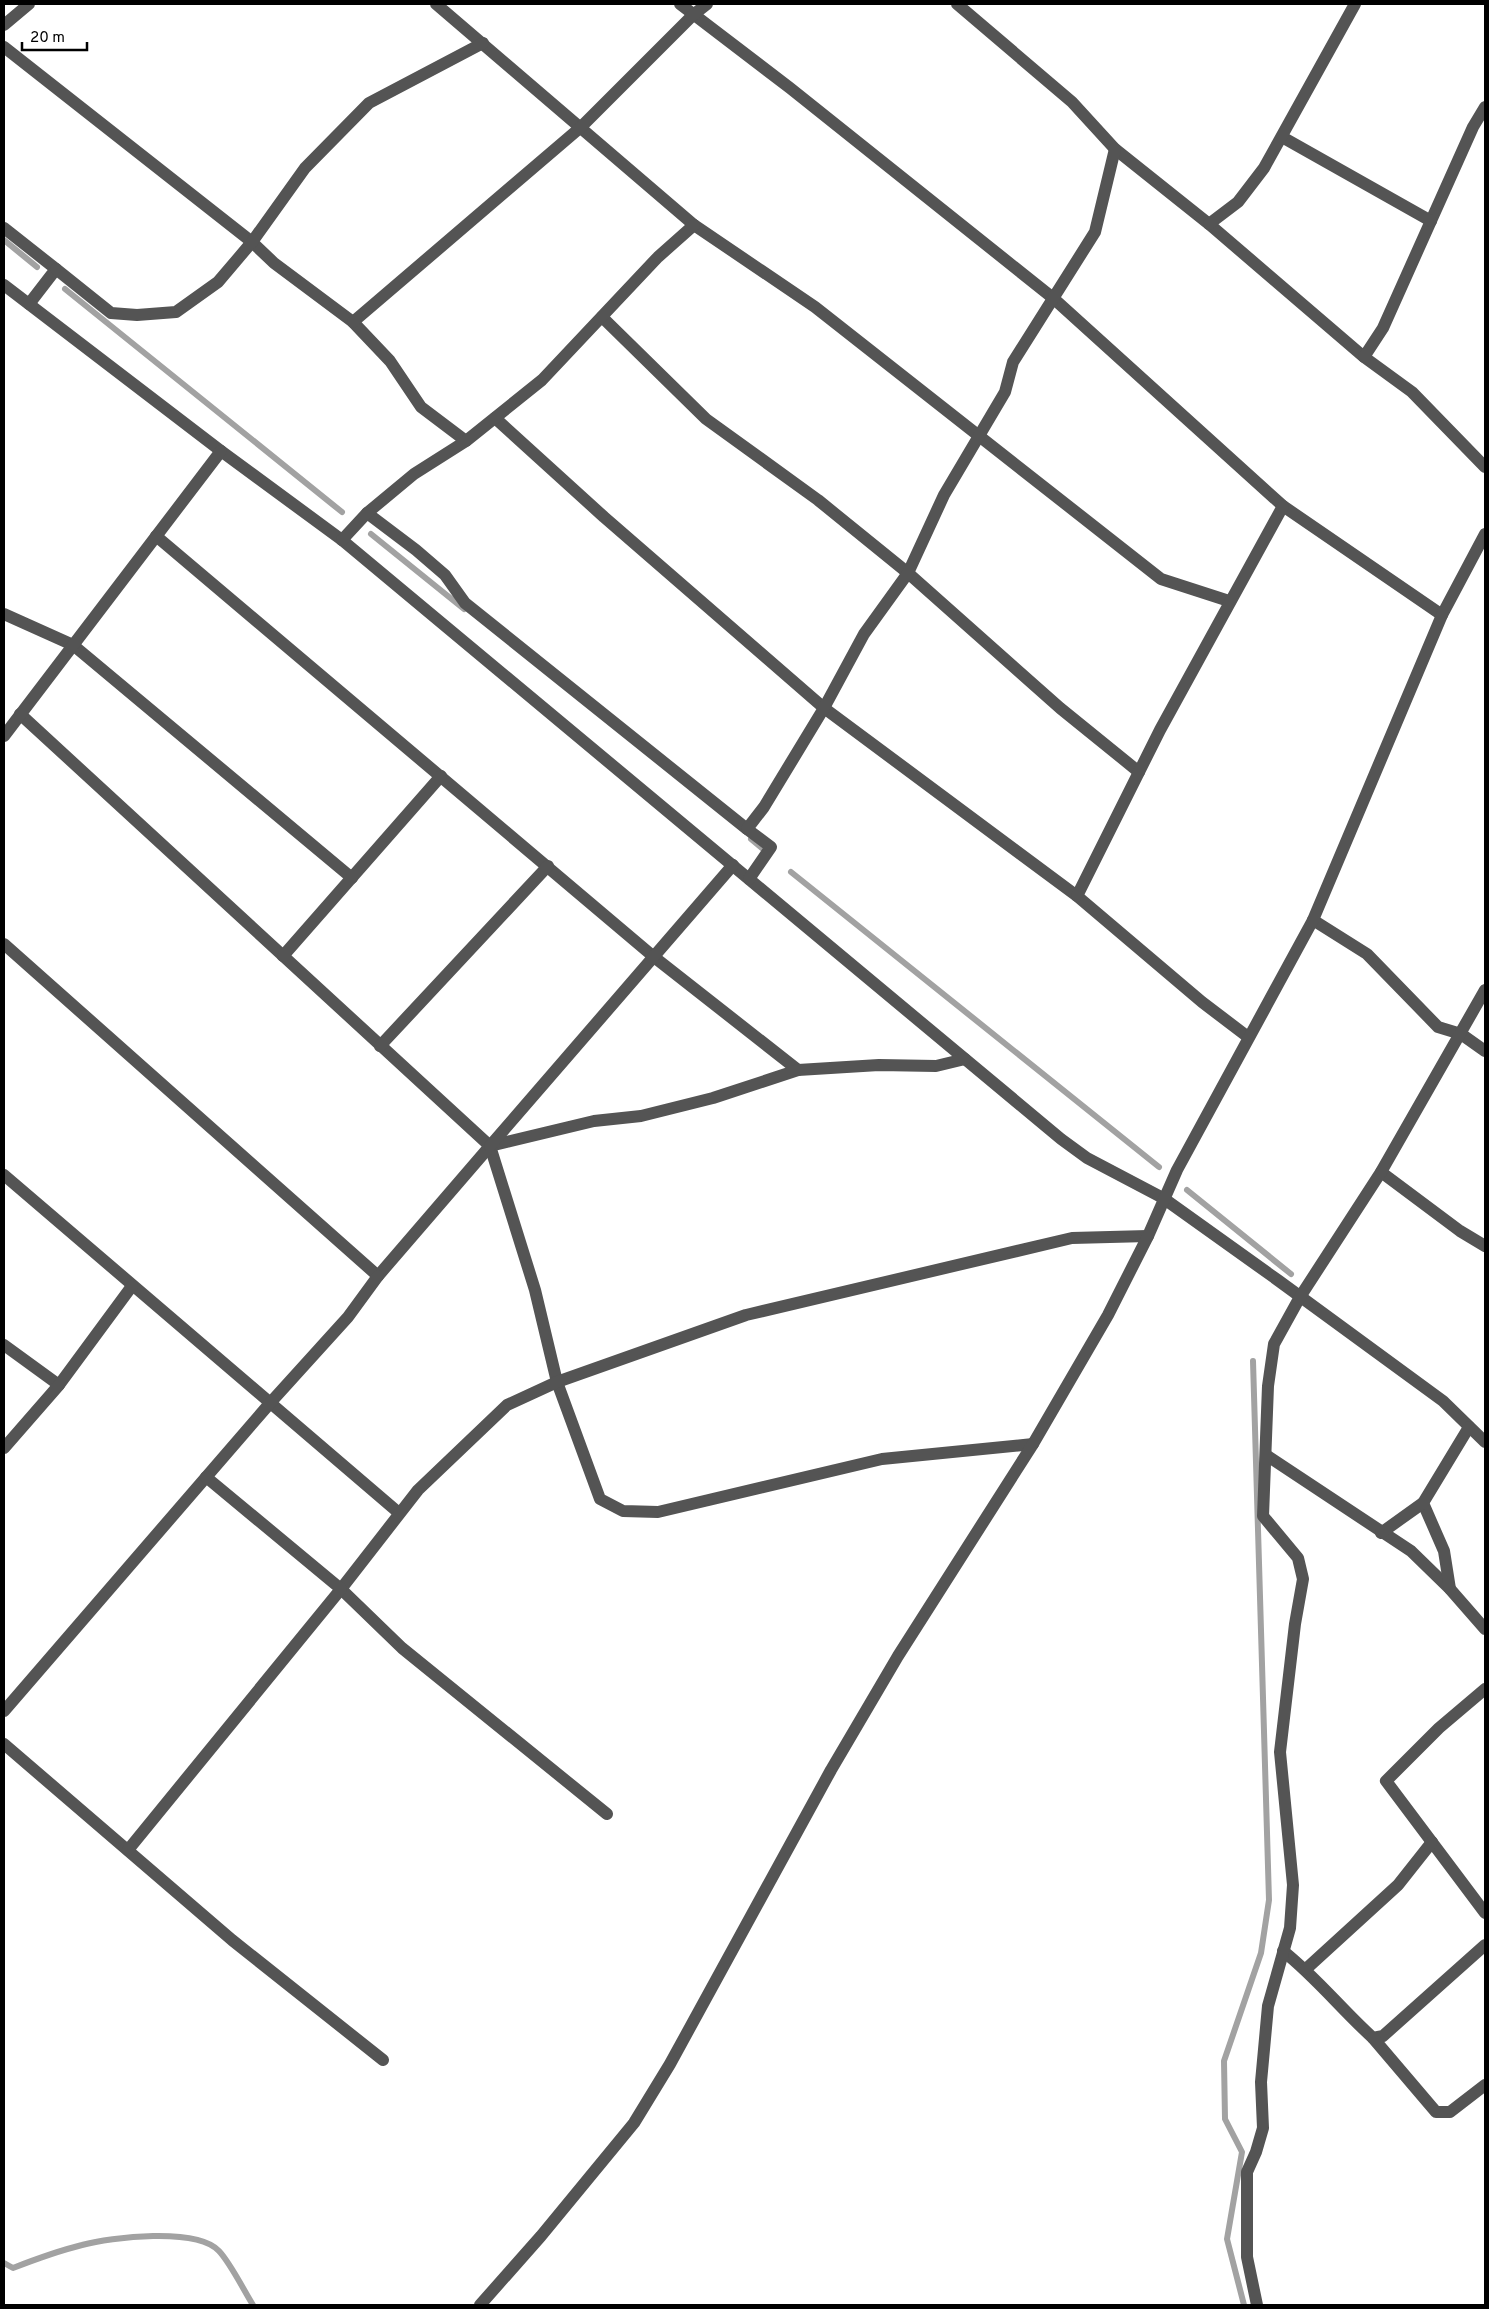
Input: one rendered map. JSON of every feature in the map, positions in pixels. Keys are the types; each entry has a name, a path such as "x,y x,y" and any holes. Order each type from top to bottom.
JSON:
{"street":[{"path":"4,25 29,4"},
{"path":"436,4 694,226 815,307 1161,578 1229,601"},
{"path":"680,4 790,88 1053,298 1283,506 1442,615"},
{"path":"353,322 581,128 707,4"},
{"path":"957,4 1072,102 1115,148 1209,224 1364,357 1412,392 1485,467"},
{"path":"1209,224 1238,202 1264,168 1356,4"},
{"path":"4,228 111,313 137,315 176,312 218,282 252,242 305,168 369,103 483,43"},
{"path":"4,47 252,242 274,263 353,322 390,361 422,407 466,440"},
{"path":"1364,357 1383,328 1485,106"},
{"path":"1282,137 1431,221"},
{"path":"747,829 764,807 824,708 864,634 908,573 944,495 1005,392 1014,362 1095,232 1115,148"},
{"path":"342,540 367,513 414,474 466,440 542,380 658,257 694,226"},
{"path":"29,304 56,269"},
{"path":"4,284 221,451 342,540 1061,1139 1087,1158 1163,1198 1443,1401 1485,1442"},
{"path":"602,317 706,419 818,500 908,573 1060,708 1139,772"},
{"path":"495,418 604,517 824,708 1078,896 1202,1002 1248,1037"},
{"path":"4,736 221,451"},
{"path":"1078,896 1139,772 1229,601 1283,506"},
{"path":"367,513 416,550 445,575 465,603 771,847 749,878"},
{"path":"480,2305 541,2236 634,2123 670,2064 831,1770 898,1656 1033,1444 1108,1315 1148,1236 1163,1198 1248,1037 1313,920 1442,615 1485,534"},
{"path":"156,536 654,957 798,1070"},
{"path":"4,614 73,645 352,878"},
{"path":"20,714 490,1146 535,1290 557,1382 600,1499 623,1511 658,1512 882,1459 1033,1444"},
{"path":"283,956 441,776"},
{"path":"4,1711 206,1476 348,1317 378,1276 733,864"},
{"path":"380,1046 548,866"},
{"path":"1313,920 1367,954 1438,1028 1461,1034 1485,1051"},
{"path":"4,944 378,1276"},
{"path":"1257,2305 1247,2256 1246,2172 1256,2152 1264,2128 1261,2082 1268,2006 1290,1928 1293,1885 1280,1752 1295,1624 1303,1579 1298,1558 1264,1516 1268,1386 1274,1344 1300,1297 1381,1172 1485,990"},
{"path":"490,1146 594,1121 641,1116 713,1098 798,1070 879,1065 936,1066 965,1059"},
{"path":"1381,1172 1460,1231 1485,1246"},
{"path":"4,1175 399,1513"},
{"path":"128,1850 341,1589 418,1490 507,1405 557,1382 746,1315 1072,1238 1148,1236"},
{"path":"4,1448 59,1385 132,1286"},
{"path":"4,1345 59,1385"},
{"path":"1381,1533 1423,1503 1469,1427"},
{"path":"1266,1454 1381,1533 1411,1551 1450,1589 1485,1629"},
{"path":"206,1476 341,1589 402,1648 607,1814"},
{"path":"1423,1503 1444,1551 1450,1589"},
{"path":"1485,1689 1439,1728 1386,1781 1485,1914"},
{"path":"4,1744 232,1940 383,2060"},
{"path":"1306,1968 1398,1885 1432,1842"},
{"path":"1373,2038 1383,2036 1485,1945"},
{"path":"1283,1951 1306,1968 1342,2010 1373,2038 1436,2112 1450,2112 1485,2085"}],"waterway":[{"path":"4,240 37,267"},
{"path":"65,289 342,512"},
{"path":"371,534 464,609"},
{"path":"751,839 763,849"},
{"path":"791,872 1159,1167"},
{"path":"1187,1190 1291,1274"},
{"path":"1244,2305 1227,2239 1242,2152 1225,2119 1224,2061 1261,1953 1269,1900 1253,1361"},
{"path":"4,2263 13,2268 64,2250 113,2239 153,2236 174,2236 192,2239 208,2244 219,2251 253,2305"}]}
